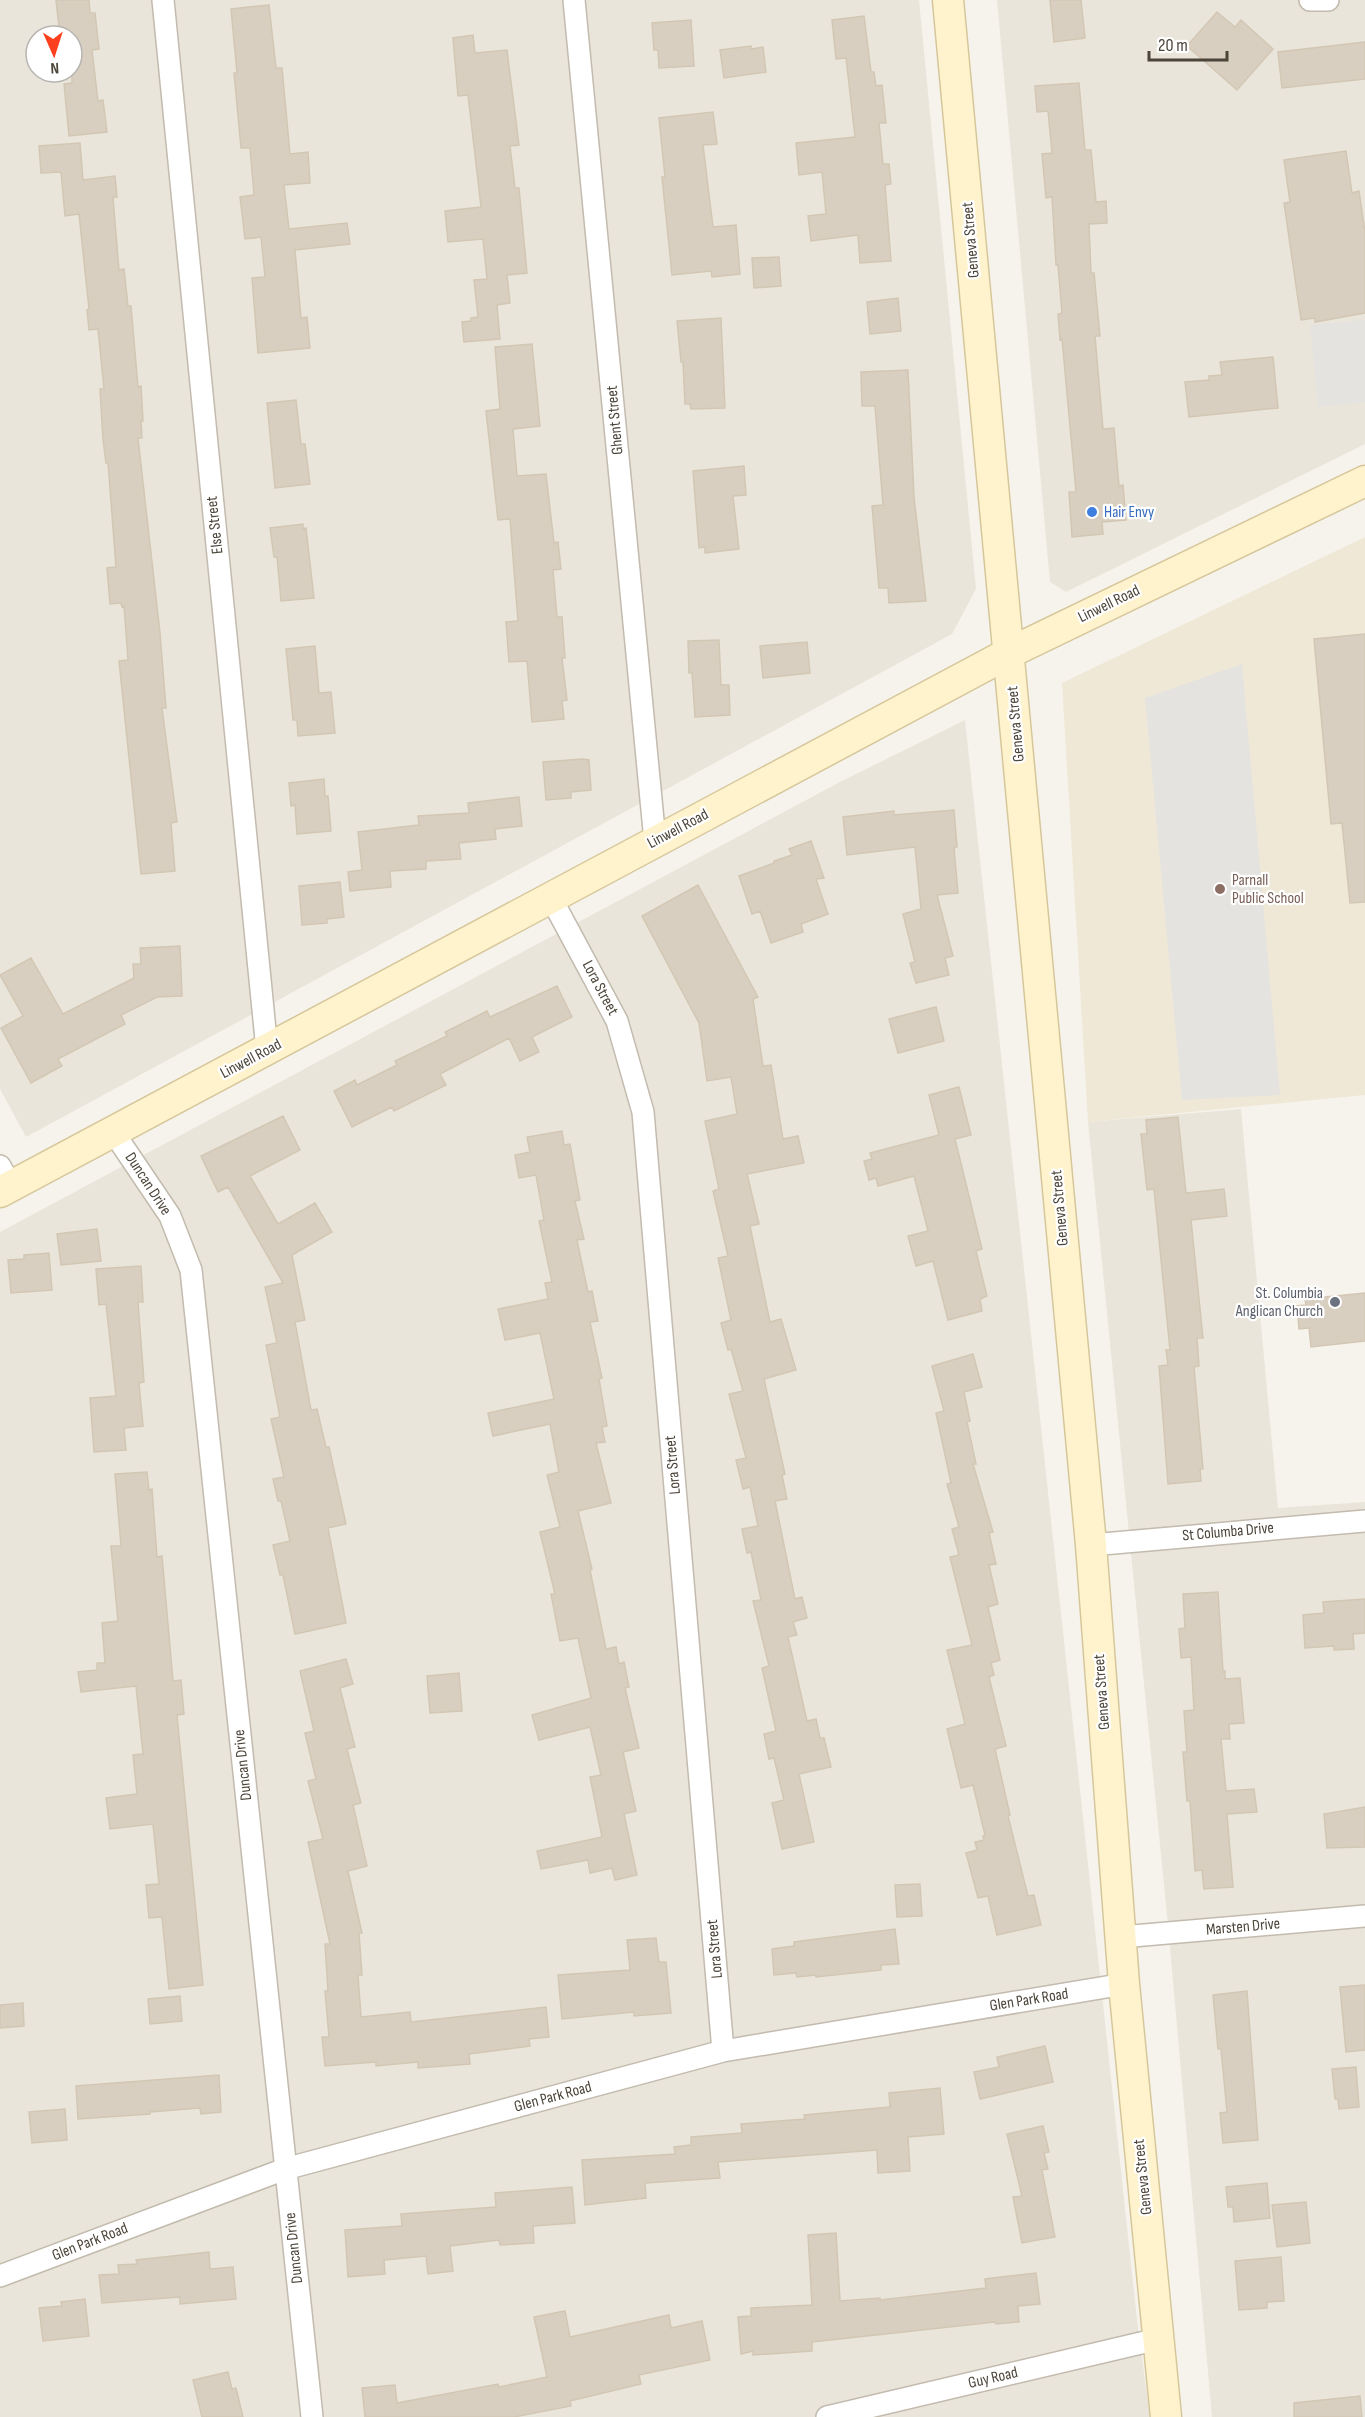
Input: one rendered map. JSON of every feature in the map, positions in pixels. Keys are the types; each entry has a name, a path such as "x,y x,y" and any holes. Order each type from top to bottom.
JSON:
{"main road":[{"name":"Geneva Street","path":"948,0 1091,1545 1124,1984 1166,2417"},
{"name":"Linwell Road","path":"4,1181 114,1133 1009,653 1365,482"}],"street":[{"name":"Else Street","path":"163,0 267,1050"},
{"name":"Ghent Street","path":"574,0 655,841"},
{"path":"1310,0 1328,0"},
{"name":"Lora Street","path":"551,898 617,1021 643,1112 723,2051"},
{"name":"Duncan Drive","path":"114,1133 170,1216 191,1270 312,2417"},
{"name":"St Columba Drive","path":"1091,1545 1365,1521"},
{"name":"Marsten Drive","path":"1120,1937 1365,1916"},
{"name":"Glen Park Road","path":"0,2276 285,2169 723,2051 1124,1984"},
{"name":"Guy Road","path":"827,2417 1158,2339"}],"shaded area":[{"path":"0,0 919,0 976,589 952,634 26,1137 0,1089"},
{"path":"997,0 1365,0 1365,444 1066,592 1050,582"},
{"path":"1365,320 1365,402 1318,407 1310,325"},
{"name":"Parnall Public School","path":"1365,537 1365,1095 1088,1122 1062,683"},
{"path":"1242,664 1280,1095 1182,1100 1145,698"},
{"path":"965,720 1137,2320 1150,2417 0,2417 0,1232 838,783"},
{"path":"1241,1109 1278,1508 1365,1502 1365,2417 1212,2417 1167,1915 1088,1122"}],"building":[{"path":"56,0 89,0 90,13 95,13 99,49 92,50 98,101 103,100 107,132 69,136 64,84 84,84 84,24 59,24"},
{"path":"1050,0 1081,0 1085,38 1054,42"},
{"path":"269,5 276,68 282,68 290,154 308,152 310,183 284,185 289,229 347,223 350,244 295,250 301,318 307,317 310,348 258,353 252,278 265,277 261,237 245,239 240,197 254,195 250,148 241,148 231,9"},
{"path":"1217,12 1235,27 1241,20 1273,49 1237,90 1187,46"},
{"path":"864,16 871,72 874,72 876,86 882,85 886,123 879,123 883,164 889,164 891,184 885,185 891,261 860,263 858,235 811,241 808,216 826,214 822,172 799,175 796,143 855,137 846,58 836,59 832,20"},
{"path":"691,20 694,66 659,68 658,50 654,50 652,23"},
{"path":"473,35 475,53 507,50 519,145 510,146 515,188 519,188 527,273 507,275 510,303 497,305 500,339 464,342 462,322 478,317 474,280 487,279 483,239 448,242 445,211 481,207 468,95 458,96 453,38"},
{"path":"1365,42 1365,79 1282,88 1278,52"},
{"path":"751,46 751,49 763,47 766,72 724,78 720,50"},
{"path":"1079,83 1085,150 1091,150 1096,202 1106,201 1107,223 1089,224 1091,273 1094,273 1100,336 1095,336 1103,429 1114,428 1119,486 1123,485 1126,520 1102,522 1103,534 1072,537 1069,492 1076,492 1062,339 1060,340 1058,314 1062,313 1058,265 1056,265 1052,197 1046,198 1042,154 1052,153 1048,111 1037,112 1035,86"},
{"path":"713,112 717,144 703,145 713,227 736,225 740,274 712,277 711,271 672,275 662,177 665,177 659,118"},
{"path":"80,143 83,180 115,176 117,197 113,197 119,270 124,269 128,306 131,306 138,387 141,386 143,421 141,421 142,438 138,438 160,633 166,708 162,708 177,822 171,823 175,871 141,874 119,661 128,660 124,606 122,607 121,603 110,604 107,568 116,567 108,463 106,463 103,439 100,389 104,389 98,329 89,330 87,310 89,309 79,214 65,216 61,172 41,173 39,146"},
{"path":"1346,151 1352,193 1359,191 1365,232 1365,313 1315,322 1315,318 1301,320 1284,203 1290,202 1284,160"},
{"path":"779,257 781,286 754,288 752,258"},
{"path":"898,298 901,331 870,334 867,302"},
{"path":"721,318 725,408 691,409 690,404 685,404 683,362 681,362 677,321"},
{"path":"532,344 540,426 513,429 517,476 546,474 554,543 558,542 561,569 553,570 557,617 562,617 565,658 562,658 567,700 562,701 564,719 532,722 527,661 509,662 506,622 518,621 510,519 498,520 486,411 500,409 495,347"},
{"path":"1273,357 1278,408 1189,417 1185,382 1209,380 1209,376 1222,375 1220,362"},
{"path":"908,370 914,497 926,601 889,603 888,588 879,588 872,506 883,505 875,406 862,406 861,372"},
{"path":"296,400 301,444 305,444 310,484 275,488 267,403"},
{"path":"744,466 746,495 733,496 739,549 705,553 705,547 699,548 693,471"},
{"path":"303,524 303,529 306,528 314,598 281,601 277,557 274,557 270,528"},
{"path":"1365,634 1365,902 1350,903 1342,823 1331,824 1314,639"},
{"path":"719,640 721,685 729,685 730,715 695,717 692,673 689,673 688,641"},
{"path":"807,642 810,673 763,678 760,646"},
{"path":"315,646 319,693 331,692 335,733 298,736 297,720 293,720 286,649"},
{"path":"589,760 591,790 571,792 571,798 546,800 543,762"},
{"path":"324,779 331,831 297,834 295,805 291,806 289,783"},
{"path":"519,797 522,826 495,829 496,839 459,843 461,859 426,861 426,869 390,871 391,887 350,891 348,872 362,870 358,832 419,825 418,816 469,813 468,803"},
{"path":"954,810 957,847 954,848 958,893 937,895 953,956 945,958 949,975 916,983 910,963 915,962 903,914 921,909 915,847 847,855 843,817 894,811 894,815"},
{"path":"811,841 824,878 816,879 828,914 801,924 803,932 771,943 760,911 752,914 739,876 792,855 789,849"},
{"path":"340,882 344,917 327,919 327,923 302,925 299,886"},
{"path":"698,885 758,997 753,999 763,1066 771,1065 783,1139 798,1136 804,1163 747,1174 759,1224 750,1226 770,1322 781,1319 796,1370 764,1379 785,1474 782,1475 787,1499 775,1501 795,1599 802,1597 807,1618 793,1622 797,1635 788,1637 807,1721 816,1719 820,1738 824,1738 831,1767 799,1774 814,1842 782,1849 772,1803 784,1800 774,1758 769,1759 764,1734 776,1731 762,1668 769,1666 753,1601 761,1600 751,1552 747,1553 742,1529 758,1526 750,1487 743,1489 736,1460 746,1458 729,1394 743,1391 721,1323 731,1320 718,1258 728,1256 713,1191 719,1189 705,1121 737,1114 731,1077 707,1081 699,1023 642,916"},
{"path":"180,946 182,996 157,997 121,1015 125,1024 58,1059 62,1066 31,1083 1,1028 23,1016 0,975 31,958 63,1014 134,978 133,964 141,964 140,948"},
{"path":"557,986 572,1017 532,1037 539,1052 520,1061 509,1038 440,1074 446,1085 394,1111 392,1107 352,1127 334,1091 355,1080 357,1085 397,1065 395,1061 447,1036 445,1032 487,1011 490,1017"},
{"path":"936,1007 944,1041 898,1053 889,1019"},
{"path":"959,1087 971,1135 955,1139 982,1249 976,1251 987,1296 980,1299 982,1311 948,1320 933,1261 916,1266 908,1236 928,1231 914,1176 878,1186 876,1178 869,1180 864,1161 872,1159 870,1153 939,1135 929,1095"},
{"path":"283,1116 300,1150 250,1176 278,1224 315,1203 332,1232 292,1255 305,1320 295,1322 311,1410 317,1409 326,1447 329,1447 346,1524 328,1528 346,1623 295,1634 283,1575 280,1575 273,1545 290,1541 281,1501 278,1501 273,1479 284,1477 271,1419 280,1417 266,1345 277,1343 265,1287 283,1283 228,1187 218,1192 201,1156"},
{"path":"1178,1117 1186,1193 1224,1189 1227,1216 1191,1220 1203,1338 1197,1338 1199,1366 1194,1367 1203,1469 1200,1469 1201,1481 1168,1484 1159,1366 1168,1365 1166,1350 1170,1350 1154,1189 1147,1190 1141,1134 1147,1134 1146,1120"},
{"path":"562,1131 564,1145 570,1144 580,1200 575,1201 584,1239 577,1240 588,1292 592,1291 598,1321 590,1322 602,1378 599,1379 607,1426 602,1427 605,1442 596,1443 611,1503 578,1511 592,1569 590,1570 606,1649 616,1647 619,1664 624,1662 629,1687 625,1688 639,1748 623,1752 636,1811 624,1814 637,1875 615,1880 612,1868 590,1873 588,1860 541,1869 537,1851 602,1837 590,1777 601,1775 590,1727 539,1740 532,1715 591,1698 578,1638 560,1641 551,1594 555,1594 540,1532 560,1527 547,1475 559,1472 550,1424 493,1436 488,1413 554,1399 540,1333 505,1340 498,1309 548,1299 545,1283 552,1282 539,1221 544,1220 536,1175 519,1178 515,1155 530,1152 527,1137"},
{"path":"97,1229 101,1261 61,1265 57,1234"},
{"path":"49,1253 52,1290 11,1293 8,1260 24,1259 24,1255"},
{"path":"141,1266 143,1302 138,1302 144,1382 139,1383 143,1426 124,1428 126,1450 94,1452 90,1398 116,1396 106,1304 99,1305 96,1269"},
{"name":"St. Columbia Anglican Church","path":"1365,1293 1365,1341 1311,1347 1309,1328 1299,1329 1297,1306 1306,1305 1305,1299"},
{"path":"973,1354 982,1387 964,1392 970,1421 967,1422 976,1464 973,1464 993,1532 989,1533 996,1564 989,1565 998,1604 988,1607 1000,1660 991,1663 994,1675 989,1677 1006,1746 995,1749 1010,1815 1008,1816 1028,1896 1034,1895 1041,1925 997,1935 988,1896 978,1898 966,1853 977,1850 975,1842 984,1840 985,1835 973,1785 961,1788 947,1729 965,1724 947,1650 972,1645 950,1557 959,1555 952,1529 959,1527 947,1484 951,1483 936,1413 944,1411 932,1366"},
{"path":"147,1472 149,1490 152,1489 157,1557 162,1556 173,1681 181,1680 184,1714 177,1715 203,1985 169,1989 162,1917 149,1918 146,1885 159,1884 153,1824 110,1829 106,1798 137,1794 133,1755 143,1754 136,1686 81,1692 78,1672 97,1670 97,1663 105,1663 102,1623 118,1621 111,1546 121,1546 115,1474"},
{"path":"1218,1592 1223,1672 1225,1671 1225,1679 1240,1678 1244,1723 1229,1724 1230,1739 1221,1739 1226,1791 1254,1789 1257,1812 1227,1814 1233,1887 1204,1889 1202,1870 1195,1871 1190,1801 1187,1801 1183,1752 1187,1752 1184,1711 1194,1710 1191,1657 1181,1658 1179,1629 1185,1628 1183,1594"},
{"path":"1365,1599 1365,1633 1353,1634 1354,1649 1334,1650 1334,1646 1305,1648 1303,1615 1324,1613 1323,1602"},
{"path":"346,1659 353,1684 340,1688 355,1747 347,1749 361,1803 353,1805 367,1866 348,1871 362,1933 359,1933 362,1975 358,1975 361,2017 410,2012 411,2022 546,2007 549,2037 529,2039 530,2046 469,2054 470,2064 418,2068 418,2062 376,2066 376,2062 325,2066 322,2037 329,2037 325,1991 328,1991 325,1944 330,1944 308,1842 323,1839 308,1781 316,1779 305,1733 314,1731 300,1671"},
{"path":"459,1673 462,1711 430,1713 427,1676"},
{"path":"1365,1807 1365,1847 1327,1848 1324,1814"},
{"path":"920,1884 922,1916 897,1917 895,1885"},
{"path":"895,1929 899,1964 881,1965 881,1970 816,1977 816,1975 797,1977 796,1973 774,1975 772,1949 794,1946 794,1942"},
{"path":"656,1938 659,1962 666,1962 671,2013 634,2016 634,2012 562,2019 558,1975 630,1970 627,1940"},
{"path":"1365,1985 1365,2050 1346,2052 1340,1987"},
{"path":"1247,1991 1258,2140 1223,2143 1220,2113 1227,2112 1213,1995"},
{"path":"180,1996 182,2021 150,2024 148,1999"},
{"path":"23,2003 24,2026 0,2028 0,2005"},
{"path":"1045,2046 1053,2082 980,2099 974,2072 999,2067 997,2057"},
{"path":"1356,2067 1359,2107 1339,2109 1338,2099 1335,2099 1332,2069"},
{"path":"219,2075 221,2112 201,2114 200,2108 78,2119 76,2086"},
{"path":"940,2088 944,2134 908,2137 910,2171 878,2173 877,2150 718,2162 720,2178 645,2183 646,2198 585,2205 582,2160 675,2154 674,2147 691,2145 691,2137 742,2133 741,2124 805,2119 804,2115 890,2107 889,2093"},
{"path":"65,2109 67,2140 32,2143 29,2112"},
{"path":"1043,2126 1049,2152 1044,2153 1048,2169 1042,2170 1055,2237 1022,2243 1013,2197 1022,2196 1007,2134"},
{"path":"1267,2183 1270,2218 1234,2222 1233,2207 1228,2207 1226,2187"},
{"path":"572,2187 575,2223 533,2226 534,2243 500,2245 499,2240 450,2246 453,2271 428,2274 426,2256 384,2260 385,2274 348,2277 345,2230 402,2226 401,2214 496,2207 495,2193"},
{"path":"1306,2202 1310,2243 1277,2247 1272,2205"},
{"path":"836,2233 840,2301 880,2298 880,2300 986,2288 985,2279 1036,2273 1040,2304 1018,2306 1019,2322 996,2324 995,2322 812,2342 812,2351 753,2355 753,2351 741,2354 738,2317 751,2316 751,2308 812,2305 808,2235"},
{"path":"209,2252 210,2269 233,2267 236,2299 180,2304 180,2297 102,2303 99,2275 119,2274 118,2265 137,2264 136,2260"},
{"path":"1281,2257 1284,2301 1267,2302 1267,2308 1239,2310 1235,2261"},
{"path":"85,2299 89,2336 43,2341 39,2308 62,2306 61,2302"},
{"path":"565,2311 570,2337 669,2315 671,2328 702,2321 710,2360 639,2375 641,2384 570,2401 571,2406 514,2417 365,2417 362,2388 395,2385 397,2403 547,2377 534,2317"},
{"path":"228,2372 232,2389 236,2388 243,2417 202,2417 193,2380"},
{"path":"1360,2396 1362,2417 1294,2417 1294,2403"}],"place":[{"name":"Hair Envy","path":"1092,512"},
{"name":"Parnall Public School","path":"1220,889"},
{"name":"St. Columbia Anglican Church","path":"1335,1302"}]}
